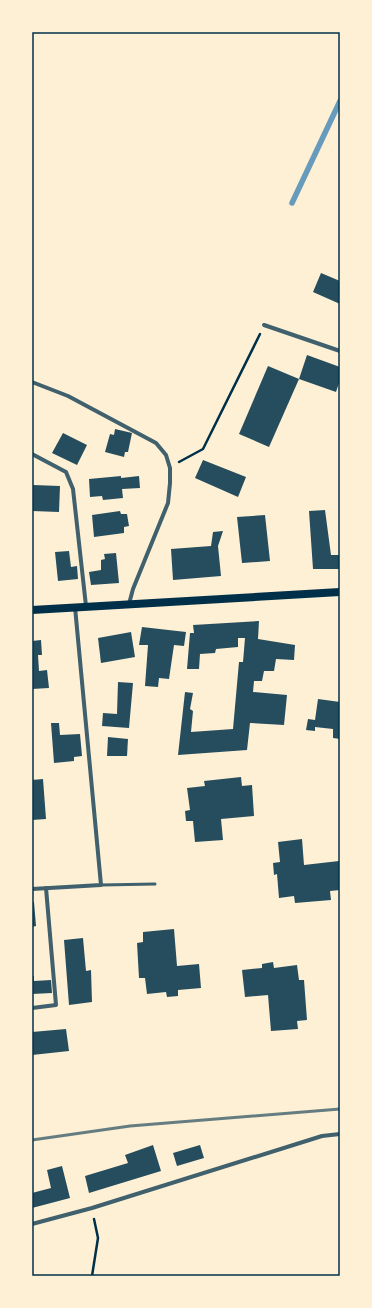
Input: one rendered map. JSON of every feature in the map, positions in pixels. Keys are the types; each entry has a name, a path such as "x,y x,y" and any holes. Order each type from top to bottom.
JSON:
{"main road":[{"path":"32,610 340,592"}],"street":[{"path":"264,325 340,351"},
{"path":"32,382 68,396 156,443 166,455 170,468 168,503 133,589 129,604"},
{"path":"32,454 66,472 73,490 86,606"},
{"path":"32,889 101,885 76,607"},
{"path":"32,1008 56,1005 46,888"},
{"path":"32,1224 92,1208 322,1136 340,1134"}],"lane":[{"path":"101,885 155,884"}],"path":[{"path":"170,468 203,449 264,325"},
{"path":"92,1208 98,1238 92,1276"}],"building":[{"path":"321,273 340,281 340,304 313,292"},
{"path":"307,355 340,367 340,380 336,392 299,379"},
{"path":"268,366 299,379 269,447 239,434"},
{"path":"115,429 132,433 128,452 125,452 124,457 105,452 110,434 114,435"},
{"path":"63,433 87,445 77,465 52,453"},
{"path":"203,460 246,477 238,497 195,478"},
{"path":"121,476 121,478 139,476 140,488 122,489 123,498 103,500 102,496 90,497 89,479"},
{"path":"33,485 60,486 59,512 32,511"},
{"path":"325,510 331,555 340,555 340,569 313,569 309,511"},
{"path":"120,511 121,514 127,514 129,526 124,527 124,533 94,537 92,515"},
{"path":"265,515 270,561 242,563 237,517"},
{"path":"223,531 218,546 221,576 173,580 171,549 211,546 213,532"},
{"path":"69,551 71,567 77,566 78,579 58,581 55,552"},
{"path":"116,553 119,583 91,585 89,572 101,570 101,560 105,559 104,554"},
{"path":"259,621 258,639 295,645 294,660 276,659 274,671 264,671 262,681 254,681 253,692 287,695 284,725 250,723 247,750 178,755 185,692 193,693 190,709 193,711 191,732 233,729 239,662 243,662 245,638 238,638 238,647 216,649 215,653 200,654 199,669 187,669 190,633 194,633 193,625"},
{"path":"142,627 186,632 184,646 174,645 169,679 159,678 158,687 145,686 148,645 139,645"},
{"path":"131,632 135,657 101,663 98,638"},
{"path":"41,640 42,655 38,655 39,671 47,670 49,688 32,689 32,641"},
{"path":"118,682 133,683 129,728 102,726 103,713 117,714"},
{"path":"318,699 340,702 340,739 333,738 333,729 315,727 315,731 306,730 308,719 315,720"},
{"path":"51,723 59,723 60,735 80,734 82,756 74,757 74,761 54,763"},
{"path":"108,737 128,739 127,756 107,756"},
{"path":"241,777 242,786 252,785 254,816 221,819 223,840 195,842 193,821 186,821 185,811 190,810 187,788 205,786 204,781"},
{"path":"43,779 46,819 32,820 32,780"},
{"path":"302,839 304,865 339,861 340,890 330,891 331,900 295,903 294,896 279,898 277,874 274,875 273,863 280,862 278,842"},
{"path":"32,902 34,902 36,926 32,927"},
{"path":"174,929 177,966 199,964 201,988 178,990 178,996 167,997 166,992 147,994 145,978 139,978 137,943 143,942 143,932"},
{"path":"83,938 86,971 91,970 92,1002 69,1005 64,940"},
{"path":"273,962 274,968 297,965 299,980 304,980 307,1020 297,1021 298,1029 271,1031 268,995 245,997 242,970 262,968 262,964"},
{"path":"32,976 34,976 34,981 51,980 52,993 32,994"},
{"path":"66,1029 69,1051 32,1055 32,1032"},
{"path":"153,1145 161,1171 89,1193 85,1176 128,1163 125,1155"},
{"path":"200,1145 204,1158 177,1166 173,1153"},
{"path":"62,1166 70,1198 32,1208 32,1193 51,1188 47,1170"}],"waterway":[{"path":"292,203 340,101"}],"railway":[{"path":"32,1140 130,1126 340,1109"}]}
